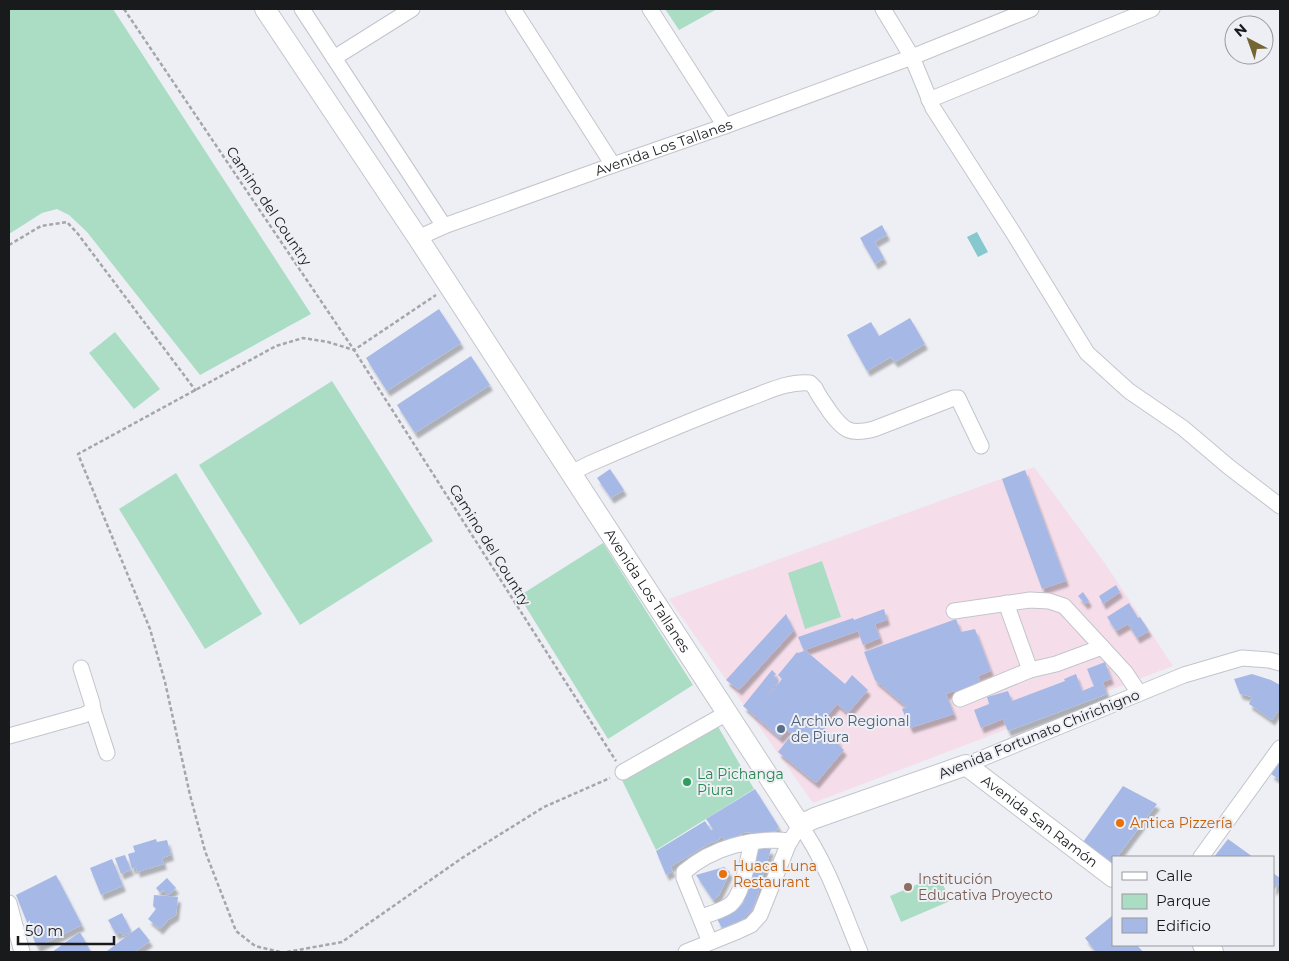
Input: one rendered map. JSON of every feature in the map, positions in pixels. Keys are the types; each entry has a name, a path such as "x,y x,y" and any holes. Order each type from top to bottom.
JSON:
{"main road":[{"name":"Avenida Los Tallanes","path":"266,9 418,238 727,712 795,834"},
{"name":"Avenida Fortunato Chirichigno","path":"795,834 815,818 966,765"},
{"name":"Avenida San Ramón","path":"966,765 1112,876"}],"street":[{"path":"302,9 444,226"},
{"path":"334,58 412,9"},
{"path":"513,9 613,165"},
{"path":"650,9 725,126"},
{"path":"882,9 912,57 933,108 1088,353 1129,391 1183,428 1229,467 1280,506"},
{"name":"Avenida Los Tallanes","path":"418,238 444,226 912,57 1031,9"},
{"path":"929,100 1152,9"},
{"path":"570,473 724,408 785,386 803,383 810,383 815,388 840,426 850,431 861,432 874,429 958,398 981,446"},
{"path":"954,611 1030,600 1049,601 1064,606 1124,672 1139,693"},
{"path":"1006,603 1030,670"},
{"path":"960,699 1030,670 1056,664 1102,648"},
{"name":"Avenida Fortunato Chirichigno","path":"966,765 1184,675 1242,658 1269,660 1280,664"},
{"path":"81,668 107,753"},
{"path":"9,736 84,715 93,710"},
{"path":"624,772 727,712"},
{"path":"1202,856 1280,748"},
{"name":"Avenida Los Tallanes","path":"795,834 812,842 860,952"},
{"path":"710,942 684,878 684,872 712,853 752,842 795,834"},
{"path":"686,952 751,924 760,915 795,834"},
{"path":"700,917 720,910 735,900 739,892 752,842"},
{"path":"9,903 22,952"}],"path":[{"name":"Camino del Country","path":"124,9 354,350 624,772"},
{"path":"9,245 41,226 67,222 196,391"},
{"path":"280,952 255,946 236,931 205,851 190,795 165,682 150,629 78,454 276,346 303,338 328,342 354,350 449,286"},
{"path":"287,952 342,942 462,858 544,807 624,772"}],"shaded area":[{"path":"1034,467 1104,562 1173,666 813,803 669,599"}],"green space":[{"path":"9,9 113,9 311,314 200,375 87,232 69,215 57,209 42,213 9,234"},
{"path":"665,9 717,9 679,30"},
{"path":"115,332 160,389 134,409 89,353"},
{"path":"332,381 433,541 300,625 199,465"},
{"path":"176,473 262,614 205,649 119,509"},
{"path":"603,543 693,685 608,739 519,596"},
{"path":"822,561 841,617 805,629 788,573"},
{"name":"La Pichanga Piura","path":"716,723 754,789 656,850 620,776"},
{"path":"939,875 950,901 901,922 890,896"}],"water":[{"path":"977,232 988,252 978,257 967,237"}],"building":[{"path":"882,225 887,235 875,242 884,258 875,264 860,238"},
{"path":"439,309 461,343 387,391 366,358"},
{"path":"910,318 925,344 895,362 891,357 867,371 847,335 871,322 879,336"},
{"path":"471,356 490,385 415,433 397,405"},
{"path":"610,469 624,490 611,498 597,478"},
{"path":"1025,470 1066,581 1042,589 1002,479"},
{"path":"1116,585 1120,592 1103,604 1099,596"},
{"path":"1083,592 1089,601 1085,604 1078,596"},
{"path":"1129,603 1149,631 1137,638 1128,624 1116,631 1107,617"},
{"path":"884,609 887,620 875,624 880,638 863,645 858,631 805,650 845,684 852,675 868,690 848,713 837,704 820,725 839,741 837,743 844,750 816,783 778,752 792,734 787,730 780,738 743,706 772,670 776,674 774,676 779,681 771,693 782,679 778,675 797,652 804,651 798,637"},
{"path":"786,614 794,630 739,690 726,680"},
{"path":"956,619 961,632 975,629 991,671 978,676 981,683 955,693 954,691 946,694 954,714 910,728 902,709 907,707 875,680 864,652"},
{"path":"1105,662 1111,679 1103,682 1107,694 1008,731 1003,719 981,728 974,710 989,704 987,697 1008,691 1012,701 1065,681 1064,679 1076,674 1082,691 1094,686 1087,669"},
{"path":"1252,674 1280,685 1280,708 1272,720 1249,704 1252,697 1240,694 1234,679"},
{"path":"1280,761 1280,780 1271,774"},
{"name":"Antica Pizzería","path":"1123,786 1157,804 1118,856 1112,856 1112,863 1083,842"},
{"path":"755,789 779,827 776,831 764,834 745,832 726,843 723,838 719,837 720,839 670,867 673,871 666,875 656,851 705,821 711,830 713,829 706,819"},
{"path":"156,839 157,842 167,840 171,855 162,858 164,864 137,872 136,867 132,869 128,854 135,852 133,846"},
{"path":"1228,839 1252,856 1215,856"},
{"path":"759,847 771,849 752,910 742,920 722,928 717,919 738,908 743,903"},
{"path":"125,855 131,870 121,874 115,858"},
{"path":"112,859 123,886 101,895 90,868"},
{"path":"724,867 730,872 719,895 713,900 696,875"},
{"path":"1274,874 1280,878 1280,882 1274,890"},
{"path":"56,875 82,925 37,947 16,895"},
{"path":"167,878 176,888 168,895 163,890 160,893 156,888"},
{"path":"154,895 178,897 176,915 168,920 160,929 148,919 156,909 153,906"},
{"path":"122,913 131,931 123,936 121,932 116,934 108,920"},
{"path":"1112,916 1112,946 1138,946 1143,952 1096,952 1085,938"},
{"path":"139,927 150,941 135,952 107,951"},
{"path":"80,932 91,952 52,952"}],"place":[{"name":"Archivo Regional de Piura","path":"781,729"},
{"name":"La Pichanga Piura","path":"687,782"},
{"name":"Antica Pizzería","path":"1120,823"},
{"name":"Huaca Luna Restaurant","path":"723,874"},
{"name":"Institución Educativa Proyecto","path":"908,887"}]}
